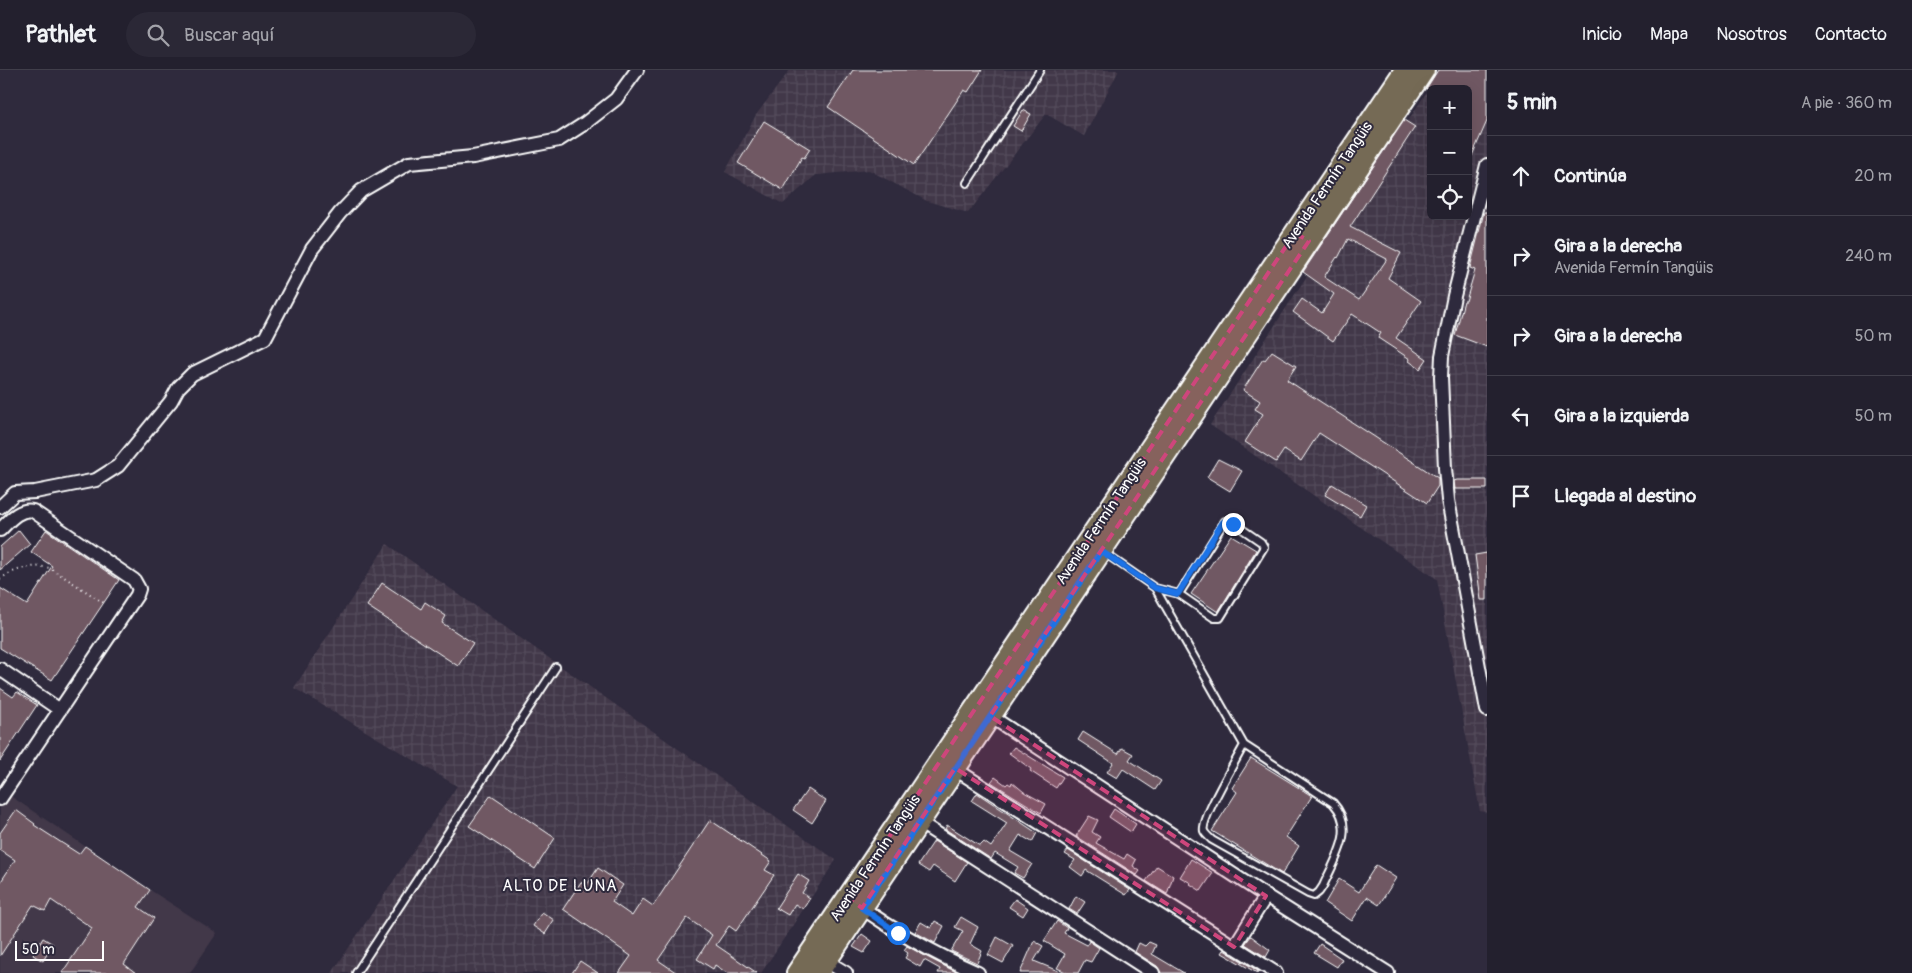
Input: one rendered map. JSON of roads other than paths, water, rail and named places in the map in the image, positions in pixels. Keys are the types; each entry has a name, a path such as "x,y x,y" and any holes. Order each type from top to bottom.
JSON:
{"main road":[{"name":"Avenida Fermín Tangüis","path":"798,973 919,822 1101,551 1302,237 1405,70"},
{"name":"Avenida Fermín Tangüis","path":"822,967 855,903 1302,237 1424,70"}],"street":[{"path":"0,507 16,493 35,492 96,480 107,474 118,466 171,401 178,388 192,374 265,338 312,249 340,213 361,191 410,163 474,157 559,140 584,124 616,99 637,70"},
{"path":"1487,165 1447,328 1442,356 1441,377 1448,500 1487,710"},
{"path":"0,530 20,512 27,509 33,510 134,580 138,584 139,589 137,596 0,798"},
{"path":"0,670 60,710"},
{"path":"990,716 1388,973"},
{"path":"955,768 1276,973"},
{"path":"919,822 1154,973"},
{"path":"1234,946 1266,896"},
{"path":"855,903 898,933 978,973"},
{"path":"822,967 846,973"}],"lane":[{"path":"967,183 1040,70"},
{"path":"1101,551 1155,588 1178,594 1214,618 1220,618 1264,547 1261,542 1229,520 1225,520 1178,594"},
{"path":"1155,588 1244,745 1333,803 1342,817 1344,839 1323,886 1314,896 1212,840 1204,832 1204,822 1209,810 1244,745"},
{"path":"356,973 556,667"}],"district":[{"name":"ALTO DE LUNA","path":"560,885"}]}
